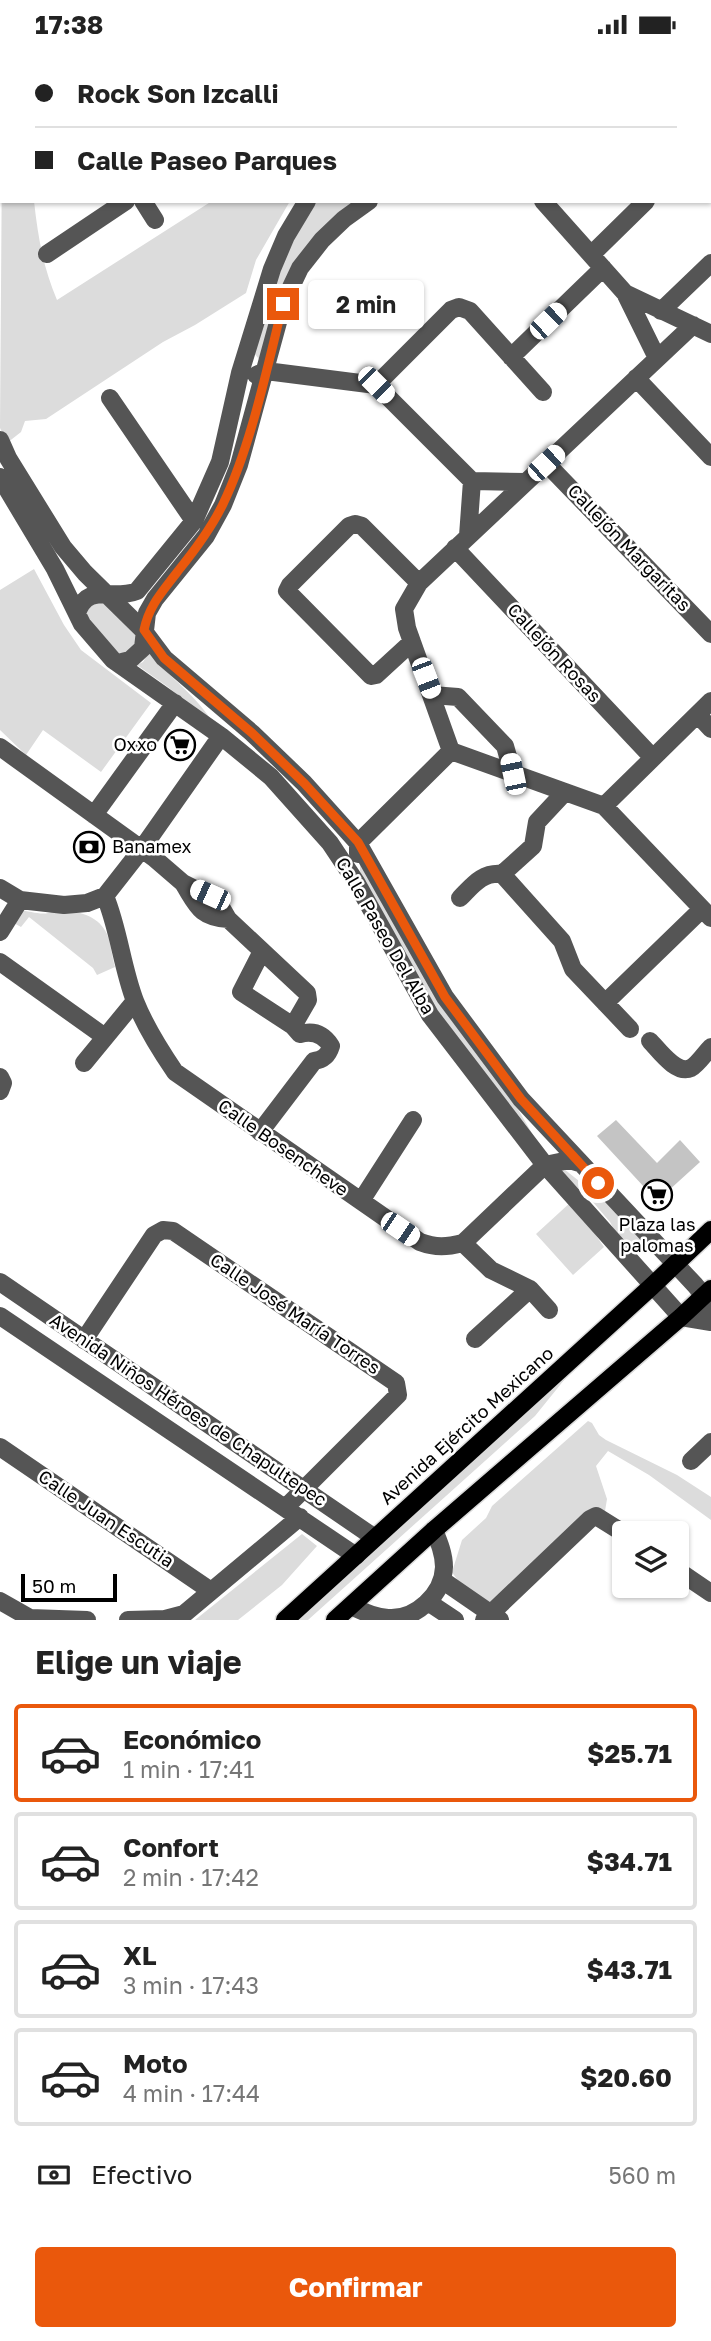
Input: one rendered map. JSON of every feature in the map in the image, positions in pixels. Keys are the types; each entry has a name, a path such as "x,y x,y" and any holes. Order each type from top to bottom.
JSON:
{"main road":[{"name":"Avenida Ejército Mexicano","path":"285,1620 711,1230"},
{"path":"335,1620 707,1292"}],"street":[{"path":"47,254 123,203"},
{"path":"144,203 155,221"},
{"path":"77,613 81,602 89,596 97,593 110,596 128,594 144,585 194,521 220,462 246,350 272,269 286,236 306,203"},
{"path":"118,663 130,660 143,648 147,613 155,599 206,536 223,505 239,465 283,304 300,268 322,240 366,203"},
{"path":"545,203 625,293 657,358"},
{"path":"512,357 597,262 644,203"},
{"path":"661,311 711,264"},
{"path":"625,293 711,334"},
{"path":"376,385 450,310 459,307 470,311 543,392"},
{"path":"605,1003 706,914 604,806 452,751 412,642 404,609 419,583 693,325"},
{"path":"246,350 265,372"},
{"path":"238,380 265,372 376,385 472,481 526,482"},
{"path":"636,378 711,457"},
{"path":"110,398 194,521"},
{"name":"Calle Paseo Del Alba","path":"0,440 8,458 63,547 85,573 144,630 164,658 252,733 304,783 358,842 445,997 521,1099 579,1163 707,1292"},
{"name":"Callejón Margaritas","path":"546,463 711,634"},
{"name":"Calle Paseo Del Alba","path":"0,477 55,569 82,624 118,663 221,736 271,777 330,843 356,882 430,1014 545,1165 651,1287 681,1317"},
{"path":"462,542 472,481"},
{"path":"412,642 376,675 371,676 287,591 329,545 349,526 355,524 362,526 419,583"},
{"name":"Callejón Rosas","path":"462,542 653,758"},
{"path":"206,695 221,736"},
{"path":"432,695 458,697 505,746 513,774"},
{"path":"604,806 711,701"},
{"path":"94,815 175,703"},
{"path":"698,715 711,729"},
{"path":"0,888 20,900 64,905 87,903 105,896 141,850 221,736 252,733"},
{"path":"0,747 154,858 183,883 217,899 228,919 309,996 297,1030"},
{"path":"330,843 358,842 452,751"},
{"path":"502,874 533,846 537,822 565,792"},
{"path":"356,882 358,842"},
{"path":"460,898 483,876 502,874 562,941 573,969 630,1029"},
{"name":"Calle Bosencheve","path":"105,896 135,1001 156,1043 175,1072 420,1242 434,1247 463,1243"},
{"path":"0,932 20,900"},
{"path":"260,1132 314,1061 325,1057 331,1047 321,1036 314,1032 297,1030 241,992 262,951"},
{"path":"0,962 105,1037"},
{"path":"84,1063 135,1001"},
{"path":"650,1041 675,1066 684,1069 709,1053"},
{"path":"0,1077 3,1083 0,1091"},
{"path":"539,1119 545,1143 545,1165"},
{"path":"361,1201 413,1120"},
{"path":"549,1310 530,1289 491,1271 463,1243 545,1165 559,1161 579,1163"},
{"name":"Calle José María Torres","path":"84,1340 153,1235 163,1230 173,1231 396,1383 398,1387 398,1395 305,1488 292,1512 211,1591 176,1618 128,1620"},
{"name":"Avenida Niños Héroes de Chapultepec","path":"0,1282 375,1538"},
{"path":"475,1339 530,1289"},
{"path":"681,1317 710,1321 707,1292"},
{"name":"Avenida Niños Héroes de Chapultepec","path":"0,1316 356,1556"},
{"path":"135,1405 149,1384"},
{"path":"691,1461 711,1442"},
{"name":"Calle Juan Escutia","path":"0,1447 211,1591"},
{"path":"442,1580 492,1618 590,1519 596,1516 612,1526"},
{"path":"352,1606 368,1614 387,1618 399,1618 422,1608 442,1580 443,1560 434,1530"},
{"path":"689,1578 711,1593"},
{"path":"0,1601 30,1618 86,1620"},
{"path":"428,1602 455,1620"}],"shaded area":[{"path":"2,203 34,203 42,252 57,300 209,203 289,203 256,260 246,293 163,342 46,419 25,421 21,432 7,443 0,428"},
{"path":"311,203 360,203 318,239 262,363 250,348 284,248"},
{"path":"34,569 64,625 81,650 151,703 101,772 43,730 26,755 0,730 0,590"},
{"path":"101,599 130,624 139,640 137,652 119,655 93,630 83,606"},
{"path":"149,652 200,705 214,725 137,665 143,662"},
{"path":"360,861 421,967 519,1111 540,1147 449,1032 363,883"},
{"path":"20,910 42,914 64,911 89,916 107,934 115,967 97,975 93,968 29,917 21,927 12,922"},
{"path":"559,1165 614,1209 641,1236 640,1247 627,1245 618,1237 610,1222 592,1201 555,1167"},
{"path":"572,1201 604,1247 573,1275 536,1234"},
{"path":"577,1364 535,1416 308,1620 295,1620"},
{"path":"588,1421 606,1440 677,1475 711,1497 711,1520 649,1475 608,1451 596,1466 607,1499 605,1511 590,1521 499,1608 478,1598 464,1587 452,1572 462,1540 486,1518 492,1506"},
{"path":"302,1534 317,1546 282,1585 238,1620 195,1620"}],"building":[{"path":"616,1120 657,1163 680,1140 700,1162 657,1201 597,1136"}],"place":[{"name":"Oxxo","path":"180,745"},
{"name":"Banamex","path":"89,847"},
{"name":"Plaza las palomas","path":"657,1195"}],"route":[{"path":"283,304 239,465 223,505 206,536 155,599 147,613 144,630 164,658 252,733 304,783 358,842 445,997 521,1099 598,1183"}]}
